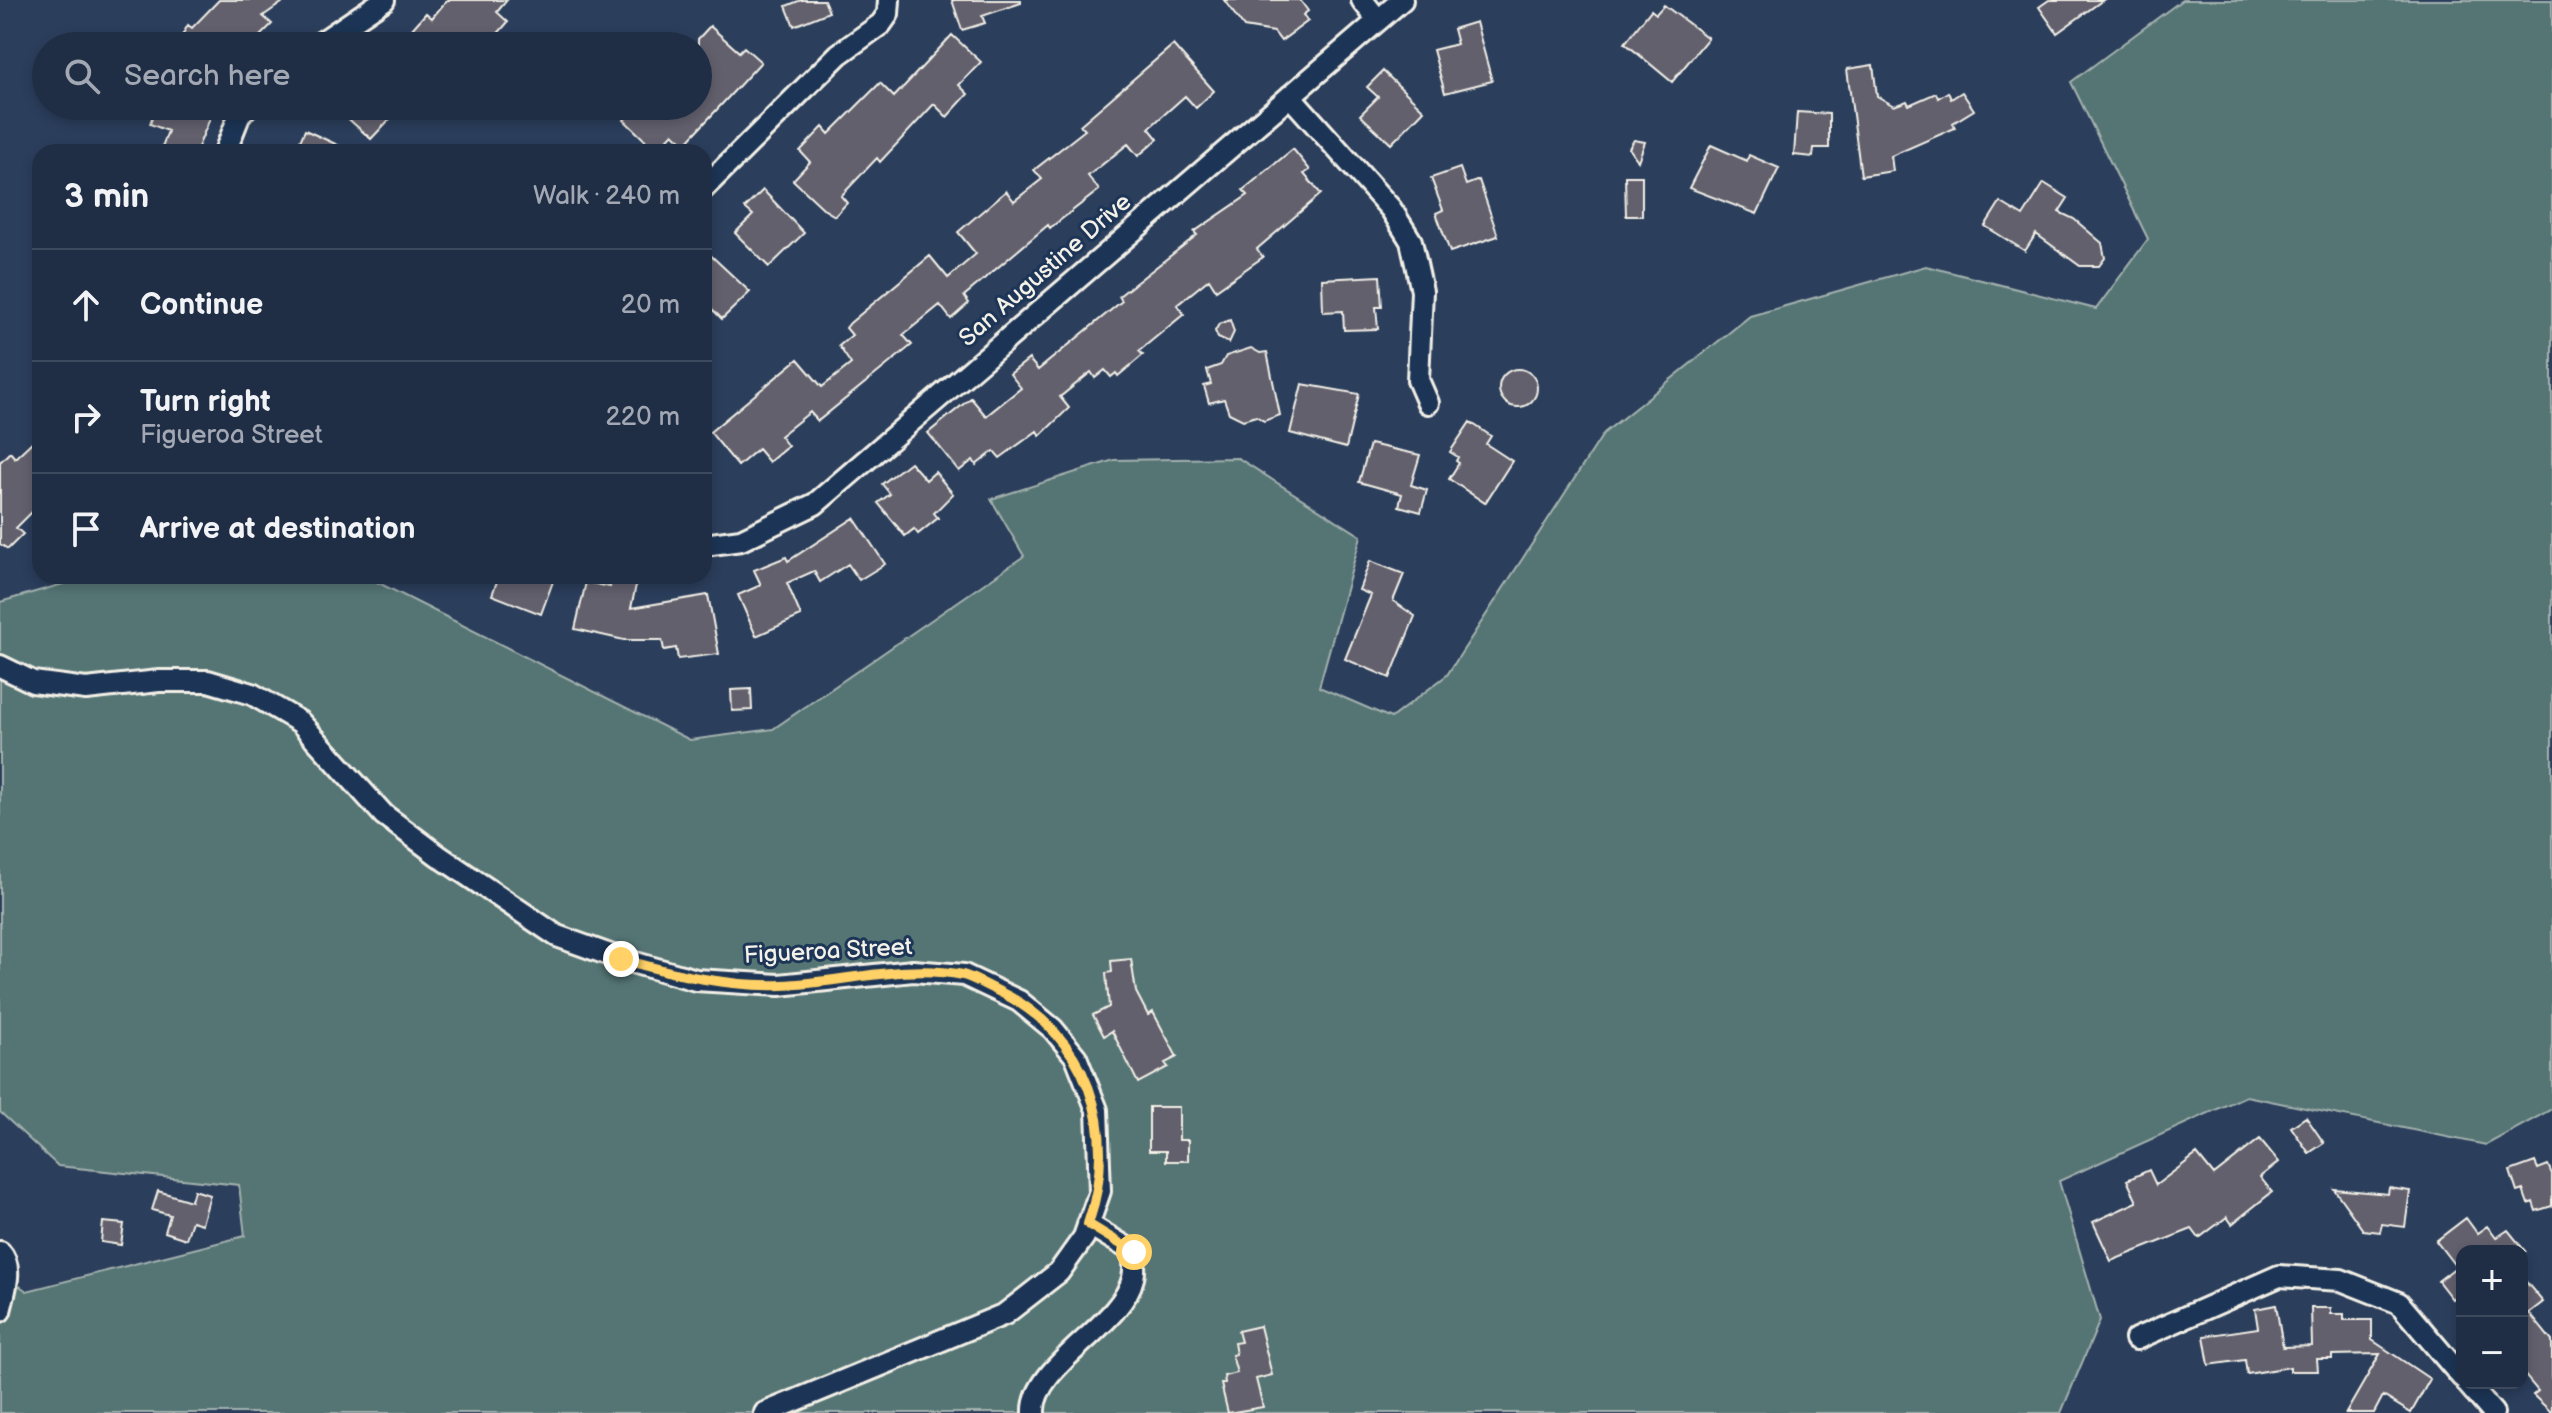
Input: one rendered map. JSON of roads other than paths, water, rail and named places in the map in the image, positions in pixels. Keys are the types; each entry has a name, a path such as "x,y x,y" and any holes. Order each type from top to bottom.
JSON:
{"street":[{"path":"337,32 384,0"},
{"path":"712,180 839,54 881,24 888,14 889,0"},
{"path":"1362,0 1378,20"},
{"name":"San Augustine Drive","path":"712,544 741,540 815,504 1402,0"},
{"path":"1290,96 1391,209 1411,241 1422,291 1418,380 1428,403"},
{"path":"228,144 238,120"},
{"name":"Figueroa Street","path":"0,666 33,682 86,689 159,681 208,681 252,694 300,722 384,815 439,856 557,936 621,959 696,980 779,985 913,971 964,975 1019,1001 1053,1029 1076,1057 1097,1110 1100,1191 1088,1224 1059,1272 1005,1314 765,1413"},
{"path":"1034,1413 1033,1401 1054,1372 1104,1323 1133,1280 1134,1252 1088,1224"},
{"path":"0,1252 5,1257 7,1276 0,1311"},
{"path":"2136,1339 2279,1276 2341,1280 2399,1303 2456,1370"},
{"path":"2472,1389 2493,1413"}]}
